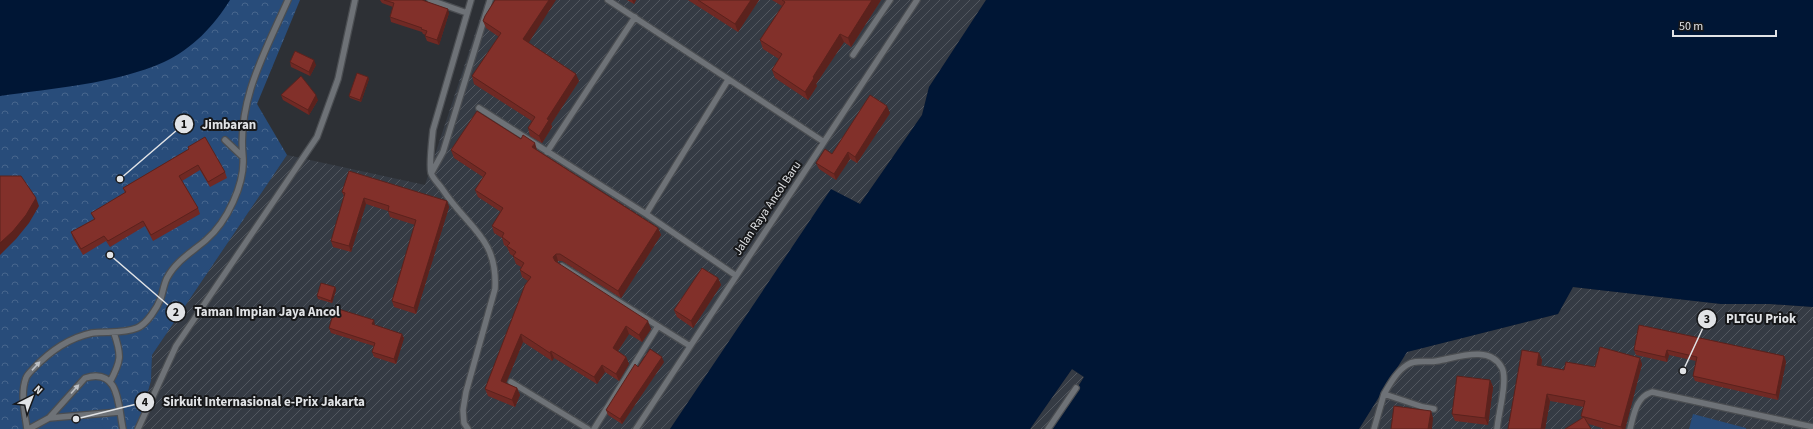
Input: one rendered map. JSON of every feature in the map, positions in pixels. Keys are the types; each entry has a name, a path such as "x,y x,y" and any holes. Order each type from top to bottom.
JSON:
{"lane":[{"path":"123,429 116,389 102,376 93,375 85,378 49,418 28,429 23,402 26,377 38,363 60,345 92,333 114,333 137,328 146,321 160,299 166,278 193,249 207,239 224,218 242,181 244,168 242,134 244,113 253,80 288,0"},
{"path":"138,429 176,346 317,137 338,79 355,0"},
{"path":"430,0 467,13"},
{"path":"468,429 464,423 463,410 466,392 495,289 496,273 493,260 483,238 448,197 431,172 433,130 471,0"},
{"path":"431,172 443,152 490,0"},
{"path":"608,0 824,142"},
{"path":"854,55 890,0"},
{"name":"Jalan Raya Ancol Baru","path":"636,429 735,275 917,0"},
{"path":"547,152 634,17"},
{"path":"646,214 728,80"},
{"path":"479,108 646,214 735,275"},
{"path":"225,140 244,157"},
{"path":"560,265 690,346"},
{"path":"594,429 658,326"},
{"path":"110,382 120,364 121,357 120,349 114,333"},
{"path":"1374,429 1384,394 1399,372 1412,362 1435,361 1478,354 1489,357 1498,362 1503,369 1504,380 1497,429"},
{"path":"511,382 588,429"},
{"path":"1048,429 1076,388"},
{"path":"1630,429 1641,398 1645,394 1652,392 1813,427"},
{"path":"1384,394 1423,408 1434,409"},
{"path":"49,418 119,412"},
{"path":"1785,429 1787,421"}],"shaded area":[{"path":"0,0 230,0 217,19 202,36 174,57 164,62 105,80 62,88 0,96"},
{"path":"486,0 986,0 929,87 922,115 860,204 831,190 670,429 137,429 151,381 152,355 287,155 425,185"},
{"path":"986,0 1813,0 1813,307 1770,304 1721,304 1573,287 1558,314 1407,352 1359,429 1052,429 1084,377 1072,369 1030,429 670,429 831,189 860,204 922,115 929,87"},
{"path":"1573,287 1721,304 1770,304 1813,307 1813,429 1359,429 1406,352 1558,314"},
{"path":"1072,369 1084,377 1052,429 1030,429"}],"green space":[{"path":"0,0 300,0 257,104 287,155 152,355 151,381 137,429 0,429"},
{"path":"1693,414 1746,428 1746,429 1689,429"},
{"path":"75,415 101,424 104,429 49,429 56,423"}],"building":[{"path":"384,0 422,0 448,9 437,40 425,36 427,31 421,29 422,28 390,17 394,3"},
{"path":"495,0 549,0 523,39 576,74 547,119 549,120 539,136 528,128 535,117 472,76 501,33 483,21"},
{"path":"698,0 751,0 735,24"},
{"path":"782,0 872,0 848,38 840,34 805,92 772,70 782,54 760,40 785,2"},
{"path":"295,51 314,60 309,72 290,62"},
{"path":"357,73 368,77 360,100 349,96"},
{"path":"301,76 316,95 308,110 281,95"},
{"path":"870,95 887,106 855,157 848,152 834,174 816,163 825,149 832,154"},
{"path":"477,111 521,139 523,135 535,143 532,147 658,228 618,291 560,254 556,254 553,257 555,261 648,321 639,335 626,326 613,348 626,357 616,374 602,365 594,377 551,351 550,353 521,334 501,381 517,388 512,400 485,389 525,285 531,277 520,270 524,263 513,256 516,252 507,246 510,243 502,237 504,233 492,226 503,208 475,190 486,173 451,150"},
{"path":"205,137 225,172 208,182 198,165 179,176 198,208 151,235 143,221 108,241 104,236 81,249 71,232 95,219 91,213 126,192 123,188 189,149 188,147"},
{"path":"349,171 447,201 414,308 392,301 416,220 388,211 389,206 364,198 349,246 331,241 345,193 342,192"},
{"path":"0,176 21,176 36,198 26,215 13,231 0,243"},
{"path":"702,268 718,278 691,321 674,310"},
{"path":"321,283 335,287 331,301 317,296"},
{"path":"335,308 374,320 372,324 402,334 394,359 372,352 375,343 329,328"},
{"path":"1639,325 1784,356 1776,395 1693,376 1697,357 1667,350 1665,357 1634,350"},
{"path":"1600,347 1640,358 1621,427 1581,416 1585,401 1547,394 1541,429 1508,429 1522,350 1539,353 1537,365 1564,370 1566,362 1595,367"},
{"path":"650,349 662,357 620,419 606,410 635,364 638,367"},
{"path":"1457,376 1490,380 1485,418 1452,414"},
{"path":"1394,406 1431,411 1428,429 1391,429"},
{"path":"1584,417 1591,429 1565,429"}],"place":[{"name":"Jimbaran","path":"120,179"},
{"name":"Taman Impian Jaya Ancol","path":"110,255"},
{"name":"PLTGU Priok","path":"1683,371"},
{"name":"Sirkuit Internasional e-Prix Jakarta","path":"76,419"}]}
